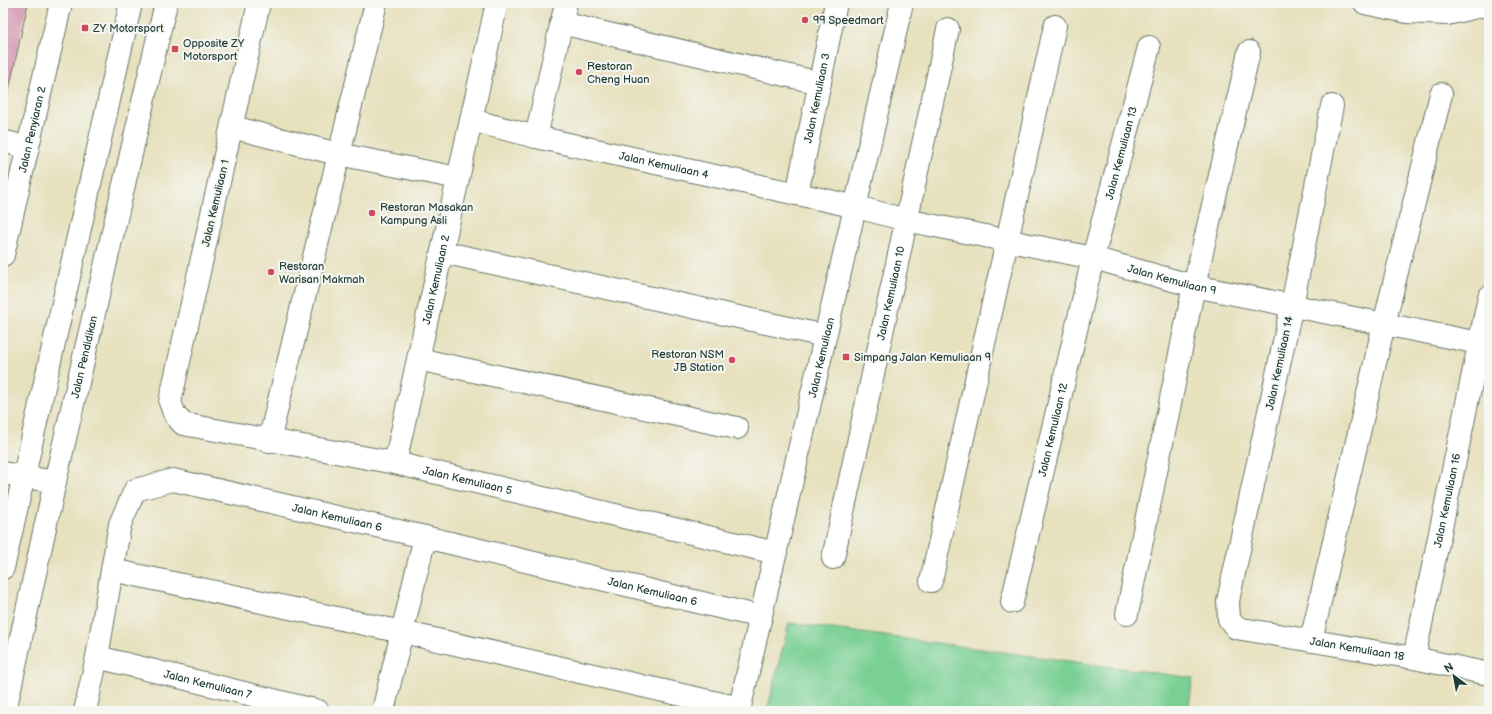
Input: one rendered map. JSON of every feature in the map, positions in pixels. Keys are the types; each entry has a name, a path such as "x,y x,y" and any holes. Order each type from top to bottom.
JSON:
{"street":[{"name":"Jalan Penyiaran 2","path":"3,255 61,3"},
{"path":"3,568 13,475 131,3"},
{"name":"Jalan Pendidikan","path":"5,711 55,482 166,3"},
{"name":"Jalan Kemuliaan 1","path":"170,402 232,127 258,3"},
{"path":"269,441 376,3"},
{"name":"Jalan Kemuliaan 2","path":"395,463 497,3"},
{"name":"Jalan Kemuliaan 3","path":"797,194 836,3"},
{"name":"Jalan Kemuliaan","path":"740,709 902,3"},
{"path":"1365,3 1406,12 1447,14 1489,4"},
{"path":"536,137 564,13 820,83"},
{"path":"931,581 1055,26"},
{"name":"Jalan Kemuliaan 10","path":"833,558 948,29"},
{"name":"Jalan Kemuliaan 13","path":"1093,258 1149,47"},
{"path":"1127,614 1194,286 1249,52"},
{"path":"1311,641 1384,324 1441,94"},
{"name":"Jalan Kemuliaan 14","path":"1229,619 1228,601 1292,305 1332,106"},
{"name":"Jalan Kemuliaan 4","path":"471,120 536,137 856,207"},
{"path":"232,127 338,154 458,178"},
{"path":"3,141 28,148"},
{"name":"Jalan Kemuliaan 9","path":"856,207 906,220 1093,258 1194,286 1484,344"},
{"path":"442,252 825,336"},
{"name":"Jalan Kemuliaan 12","path":"1012,602 1093,258"},
{"name":"Jalan Kemuliaan 16","path":"1414,658 1484,344 1489,297"},
{"path":"418,358 737,428"},
{"name":"Jalan Kemuliaan 5","path":"170,402 174,415 183,424 395,463 776,553"},
{"path":"13,475 55,482"},
{"name":"Jalan Kemuliaan 6","path":"85,711 98,656 120,524 135,490 173,480 425,536 761,617"},
{"path":"383,711 425,536"},
{"path":"112,570 402,632 740,709"},
{"name":"Jalan Kemuliaan 18","path":"1229,619 1236,628 1414,658 1489,674"},
{"name":"Jalan Kemuliaan 7","path":"98,656 318,711"}],"green space":[{"path":"789,623 1193,678 1188,711 767,711"}],"building":[{"path":"3,3 28,3 4,111 3,111"}],"place":[{"name":"99 Speedmart","path":"805,20"},
{"name":"ZY Motorsport","path":"85,28"},
{"name":"Opposite ZY Motorsport","path":"175,49"},
{"name":"Restoran Cheng Huan","path":"579,72"},
{"name":"Restoran Masakan Kampung Asli","path":"372,213"},
{"name":"Restoran Warisan Makmah","path":"271,272"},
{"name":"Simpang Jalan Kemuliaan 9","path":"846,357"},
{"name":"Restoran NSM JB Station","path":"732,360"}]}
